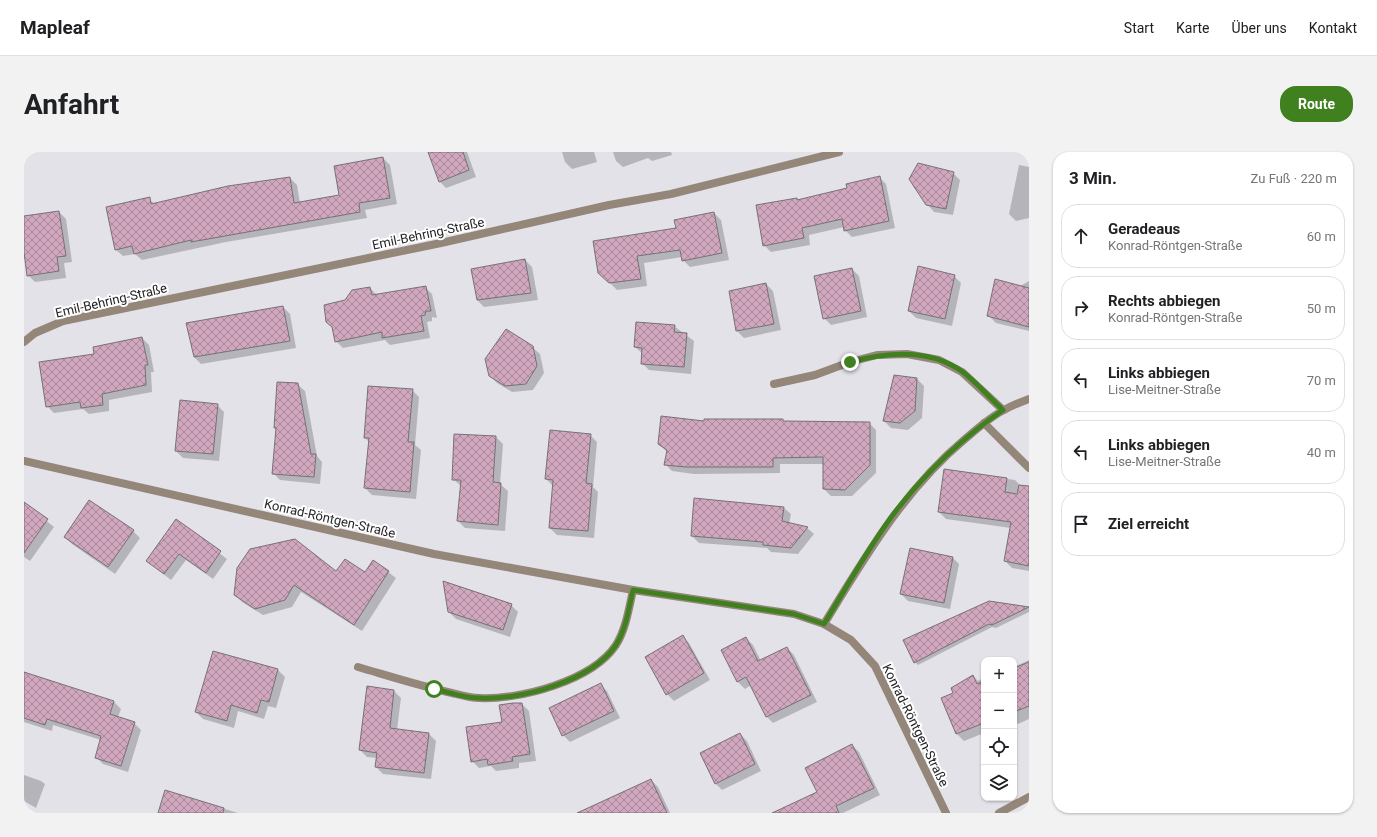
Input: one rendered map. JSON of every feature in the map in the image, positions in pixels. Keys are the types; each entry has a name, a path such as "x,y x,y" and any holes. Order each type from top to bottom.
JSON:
{"street":[{"name":"Emil-Behring-Straße","path":"24,342 35,333 63,321 441,243 609,204 671,194 839,152"},
{"path":"774,384 815,375 850,362 877,355 907,354 939,360 962,372 1003,410"},
{"path":"824,624 892,517 918,484 946,455 984,423 1003,410 1029,398"},
{"path":"984,423 1029,468"},
{"name":"Konrad-Röntgen-Straße","path":"24,461 434,554 633,590 794,614 824,624 851,640 875,666 946,813"},
{"path":"358,667 434,689 478,698 512,697 547,688 580,675 601,660 616,645 626,622 633,590"},
{"path":"999,813 1029,797"}],"building":[{"path":"428,152 463,152 469,170 439,182"},
{"path":"383,157 390,198 359,203 360,212 191,242 191,240 134,254 132,246 115,250 106,207 150,197 151,204 228,186 290,177 294,203 339,195 334,166"},
{"path":"918,163 954,172 946,209 926,205 909,179"},
{"path":"880,176 889,221 844,231 842,219 802,228 804,238 763,246 756,205 797,198 797,200 847,188 846,184"},
{"path":"59,211 66,256 57,257 59,271 27,276 24,252 24,216"},
{"path":"714,212 722,253 682,261 680,250 637,256 641,279 609,283 598,273 593,241 676,228 674,220"},
{"path":"525,259 531,293 477,300 471,269"},
{"path":"918,266 955,275 945,319 908,311"},
{"path":"852,268 861,311 823,319 814,276"},
{"path":"995,279 1029,288 1029,327 987,316"},
{"path":"766,283 774,324 736,331 729,291"},
{"path":"426,286 431,311 426,311 425,315 421,316 424,331 382,338 382,332 335,342 332,327 326,322 324,305 345,300 352,290 370,287 372,295"},
{"path":"283,306 290,341 194,357 186,323"},
{"path":"636,322 675,325 674,332 687,333 684,367 641,364 642,348 634,347"},
{"path":"506,329 533,346 537,366 526,384 505,386 489,376 485,359"},
{"path":"142,337 148,365 145,365 146,385 102,394 103,405 81,408 80,402 46,407 39,362 94,354 93,347"},
{"path":"894,375 917,378 915,411 900,423 883,421"},
{"path":"277,382 298,383 311,454 316,454 314,477 272,474 276,428 274,428"},
{"path":"368,386 413,389 408,442 414,442 410,492 364,488 369,438 364,438"},
{"path":"180,400 218,404 213,454 175,451"},
{"path":"661,416 704,421 704,419 783,419 783,421 870,422 870,465 845,490 823,489 823,457 773,458 773,467 686,467 664,465 667,450 658,444"},
{"path":"550,430 591,434 586,483 592,484 588,531 549,528 553,480 545,479"},
{"path":"454,434 496,436 493,482 501,483 498,525 457,521 461,480 452,480"},
{"path":"944,469 1007,478 1005,492 1017,494 1019,485 1029,486 1029,566 1004,561 1011,522 938,512"},
{"path":"694,498 784,507 782,521 808,527 791,548 763,545 763,542 691,536"},
{"path":"89,500 134,530 108,567 64,537"},
{"path":"24,502 48,519 24,553"},
{"path":"176,519 221,551 206,573 179,554 164,574 146,561"},
{"path":"295,539 336,571 345,559 365,572 373,560 389,571 354,625 294,585 285,600 255,609 234,595 237,568 250,549"},
{"path":"910,548 953,557 944,603 900,594"},
{"path":"443,581 512,604 503,630 448,612"},
{"path":"989,601 1029,607 992,625 989,624 914,663 903,640"},
{"path":"683,635 704,673 666,695 645,657"},
{"path":"746,637 758,661 787,647 811,695 766,717 746,677 737,682 721,650"},
{"path":"213,651 278,669 269,702 261,700 257,713 231,705 227,721 195,712"},
{"path":"1029,662 1029,706 1017,711 1017,693 1017,667"},
{"path":"24,672 114,701 110,714 135,722 121,766 95,758 101,736 47,719 45,725 24,718"},
{"path":"973,675 977,684 981,682 981,724 956,734 941,698 953,693 951,688"},
{"path":"601,683 614,711 562,736 549,708"},
{"path":"367,686 394,690 390,728 429,733 424,773 375,767 377,753 359,750"},
{"path":"522,703 530,754 512,757 513,761 488,765 487,759 471,762 466,727 502,722 499,705"},
{"path":"740,733 755,764 715,784 700,753"},
{"path":"852,744 874,788 836,806 839,813 772,813 817,792 805,768"},
{"path":"651,779 667,813 577,813"},
{"path":"165,790 224,808 223,813 158,813"}],"route":[{"path":"434,689 478,698 512,697 547,688 580,675 601,660 616,645 626,622 633,590 794,614 824,624 892,517 918,484 946,455 984,423 1003,410 962,372 939,360 907,354 877,355 850,362"}]}
